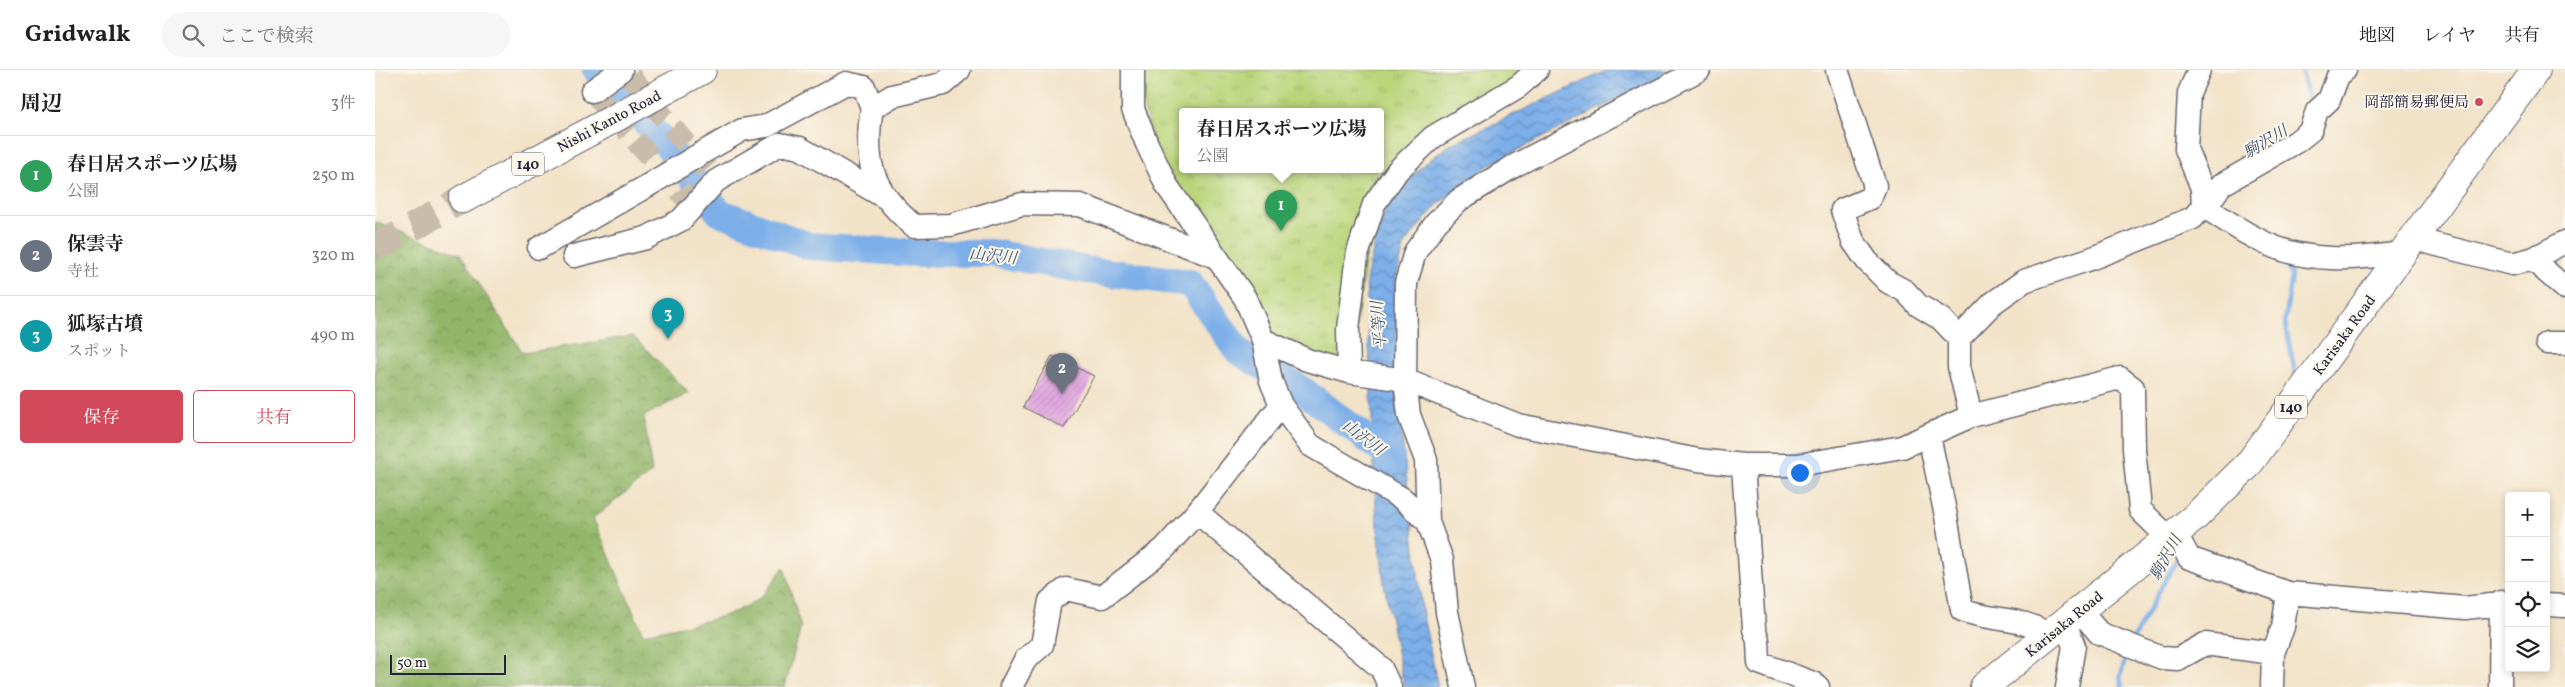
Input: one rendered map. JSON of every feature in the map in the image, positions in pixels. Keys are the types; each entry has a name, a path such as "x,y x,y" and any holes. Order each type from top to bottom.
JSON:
{"highway":[{"path":"664,91 693,70"},
{"name":"Nishi Kanto Road","path":"463,199 701,70"},
{"name":"Karisaka Road","path":"1984,687 2065,624 2179,546 2194,518 2248,465 2536,70"}],"street":[{"path":"873,108 892,96 943,84 959,70"},
{"path":"1133,70 1133,109 1147,144 1167,186 1245,298 1264,345 1271,381 1281,405 1310,445 1403,499 1428,522"},
{"path":"1349,372 1348,329 1357,255 1374,204 1398,170 1433,138 1519,86 1537,70"},
{"path":"1463,687 1447,612 1442,560 1428,522 1426,460 1409,415 1405,380 1406,283 1415,252 1436,224 1459,200 1514,166 1699,70"},
{"path":"1837,70 1875,186 1870,198 1842,210 1853,241 1867,261 1888,282 1905,291 1919,305 1941,319 1959,338"},
{"path":"2199,70 2189,93 2187,149 2202,188 2203,206"},
{"path":"1971,416 1959,368 1959,338 1993,302 2024,281 2090,259 2193,218 2203,206 2208,204 2221,185 2296,142 2310,131 2317,111 2329,100 2338,76 2345,70"},
{"path":"592,90 624,72"},
{"path":"539,248 742,130 766,126 846,83 864,87 873,108 868,133 868,157 872,170 893,208 914,226 951,225 1022,204 1080,205 1215,257"},
{"path":"574,256 646,238 681,220 716,181 779,144 800,148 887,198"},
{"path":"2203,206 2259,240 2286,251 2338,259 2410,245 2512,264 2532,259 2565,242"},
{"path":"2532,259 2565,288"},
{"path":"1264,345 1349,372 1405,380 1518,425 1698,460 1743,465 1798,465 1902,447 1971,416 2120,378 2133,388 2134,449 2140,510 2179,546 2288,593 2465,608 2505,602 2500,687"},
{"path":"1011,687 1025,660 1042,645 1050,601 1067,589 1102,597 1164,549 1197,512 1281,405"},
{"path":"1929,436 1948,526 1962,610 1979,617 2019,622 2041,629 2065,624 2099,633 2129,647 2162,658 2178,659 2205,644 2273,653"},
{"path":"1743,465 1754,629 1759,640 1759,663 1813,683 1818,687"},
{"path":"1197,512 1381,668 1390,687"},
{"path":"2272,687 2273,653 2283,627 2288,593"},
{"path":"2550,605 2565,606"},
{"path":"2065,624 2074,646 2067,687"}],"green space":[{"path":"1133,70 1537,70 1433,137 1374,204 1349,372 1263,340 1167,186"},
{"path":"375,222 460,254 523,353 633,336 689,393 644,416 652,472 593,518 643,634 716,618 744,607 761,597 784,567 801,627 785,687 375,687"}],"water":[{"name":"平等川","path":"1608,70 1676,70 1492,163 1436,206 1405,243 1396,278 1397,397 1423,616 1438,687 1404,687 1384,584 1376,508 1366,280 1377,234 1389,201 1423,165 1451,144"}],"building":[{"path":"1052,356 1094,376 1064,428 1023,407"}],"waterway":[{"name":"山沢川","path":"596,70 666,144 719,212 809,246 917,253 992,253 1087,270 1190,283 1238,351 1305,392 1391,457"},
{"name":"駒沢川","path":"2302,70 2310,107"},
{"name":"駒沢川","path":"2279,256 2292,275 2285,321 2296,379"},
{"name":"駒沢川","path":"2132,641 2179,555"},
{"name":"駒沢川","path":"2122,687 2120,678 2127,652"}],"tunnel":[{"path":"630,76 716,181"},
{"path":"592,91 694,207"},
{"path":"375,248 463,199"}],"place":[{"name":"岡部簡易郵便局","path":"2479,102"},
{"name":"春日居スポーツ広場","path":"1281,231"},
{"name":"狐塚古墳","path":"668,339"},
{"name":"保雲寺","path":"1062,394"}]}
